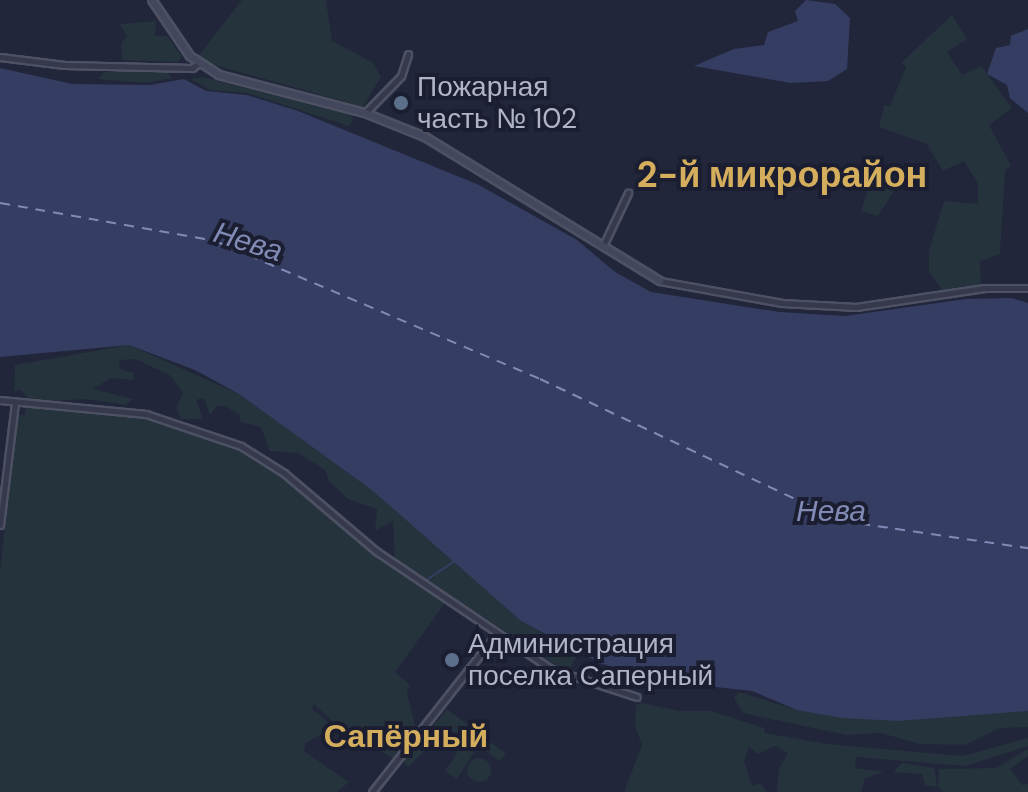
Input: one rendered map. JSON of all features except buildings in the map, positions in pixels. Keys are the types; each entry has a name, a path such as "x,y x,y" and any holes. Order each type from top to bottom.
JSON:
{"street":[{"path":"152,0 199,63 232,80 365,113 425,137 478,166 660,281 782,303 856,307 985,288 1028,288"},
{"path":"365,113 401,76 408,54"},
{"path":"0,57 65,65 192,68 199,63"},
{"path":"602,247 628,193"},
{"path":"0,400 146,414 241,446 284,473 376,551 556,671 637,697"},
{"path":"0,525 15,402"},
{"path":"372,792 497,633"}],"shaded area":[{"path":"242,0 326,0 332,41 372,62 381,77 363,107 208,63 199,55"},
{"path":"952,15 967,39 947,52 962,75 981,66 1012,108 989,125 1011,166 1005,170 1000,254 980,261 981,284 942,290 929,272 929,251 944,201 978,204 978,184 964,161 943,171 927,144 879,127 884,105 890,106 906,67 901,63"},
{"path":"156,21 155,36 167,36 182,57 178,62 122,60 121,43 127,36 120,24"},
{"path":"165,70 172,78 145,83 98,79 104,72"},
{"path":"203,77 351,115 353,119 349,126 247,93 210,90 191,79"},
{"path":"871,180 894,191 878,216 861,211"},
{"path":"129,345 239,394 373,491 521,621 578,653 568,673 395,559 393,521 375,531 377,509 348,499 329,481 325,470 298,453 270,451 261,427 240,422 240,415 225,406 217,406 210,415 204,398 196,400 203,419 181,419 176,408 183,393 171,376 136,359 120,360 119,369 133,373 134,380 111,378 93,389 133,399 126,405 86,399 31,402 21,390 14,391 15,365"},
{"path":"26,404 148,418 240,450 283,476 375,554 445,603 395,672 410,685 407,692 416,730 394,759 336,725 314,704 312,709 334,727 306,743 304,751 349,782 337,792 0,792 0,572 17,414 25,415"},
{"path":"739,692 797,710 1028,711 1028,727 1000,728 965,745 920,744 881,733 846,735 743,713 734,698"},
{"path":"642,703 678,711 711,711 764,728 765,733 827,744 963,756 1028,738 1028,746 965,766 856,757 855,768 884,772 865,778 861,792 777,792 779,769 788,753 775,746 758,754 749,747 744,761 752,786 760,783 767,792 624,792 642,745 635,726 636,705"},
{"path":"447,709 506,754 500,761 461,734 433,726"},
{"path":"430,729 440,734 432,743 427,739 424,744 429,747 408,767 403,762"},
{"path":"462,745 474,752 457,779 445,771"},
{"path":"1028,749 1028,756 1010,769 1022,785 1028,784 1028,792 943,792 938,786 939,769 996,768"},
{"path":"479,758 490,765 491,770 484,781 479,782 468,775 467,770 474,759"},
{"path":"902,763 934,768 937,787 925,785 922,774 893,772"}],"water":[{"path":"806,0 835,4 850,18 847,69 828,81 791,83 694,66 734,49 764,45 768,32 798,21 795,11"},
{"path":"1028,29 1028,113 1010,98 1007,85 987,74 996,48 1010,45 1011,36"},
{"name":"Нева","path":"0,68 72,84 150,85 184,79 206,91 247,95 298,111 479,185 577,240 615,272 651,292 779,312 845,316 966,299 1012,298 1028,303 1028,711 898,721 842,718 797,710 752,691 670,682 602,664 521,621 373,491 239,394 195,370 129,345 0,357"}],"waterway":[{"path":"425,581 455,561"}],"ferry route":[{"path":"0,203 215,241 540,379 842,521 1028,548"}],"place":[{"name":"Пожарная часть № 102","path":"401,103"},
{"name":"Администрация поселка Саперный","path":"452,660"}],"district":[{"name":"2-й микрорайон","path":"782,175"},
{"name":"Сапёрный","path":"406,736"}]}
